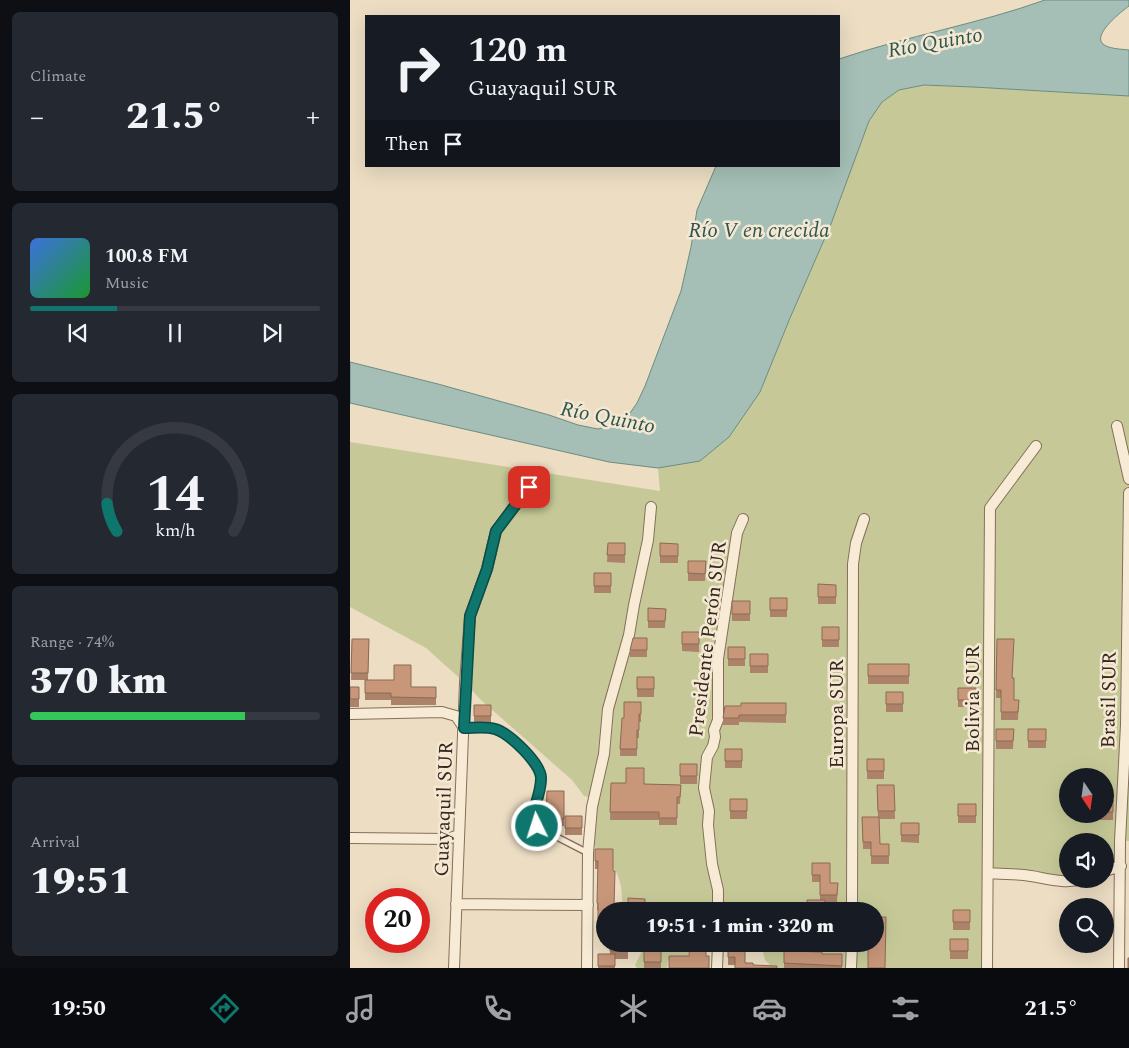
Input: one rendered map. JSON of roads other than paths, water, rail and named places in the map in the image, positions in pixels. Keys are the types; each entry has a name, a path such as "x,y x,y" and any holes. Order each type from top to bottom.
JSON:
{"street":[{"path":"1117,426 1129,478"},
{"name":"Bolivia SUR","path":"987,968 990,508 1036,446"},
{"name":"Guayaquil SUR","path":"454,968 470,616 487,569 496,531 529,487"},
{"name":"Brasil SUR","path":"1119,968 1120,866 1125,841 1129,493"},
{"path":"588,968 588,853 592,807 604,754 608,709 629,635 648,540 651,506"},
{"name":"Presidente Perón SUR","path":"718,902 718,890 712,864 708,825 709,811 704,788 707,756 713,746 714,730 718,720 718,659 737,533 743,519"},
{"name":"Europa SUR","path":"852,902 853,564 856,543 864,520"},
{"path":"350,714 442,712 456,716 464,728"},
{"path":"350,838 447,839 459,835"},
{"path":"1114,868 1120,866"},
{"path":"988,873 1024,875 1059,881"},
{"path":"456,904 588,904"},
{"path":"717,968 718,952"},
{"path":"851,968 852,952"}],"lane":[{"path":"464,728 494,728 503,732 533,760 540,770 542,779 532,817 534,823 588,853"}],"water":[{"name":"Río V en crecida","path":"1045,0 1129,0 1129,6 1105,28 1101,39 1104,45 1129,50 1129,96 924,85 899,90 882,102 869,121 831,224 760,392 729,437 700,461 658,468 609,462 350,403 350,362 438,384 578,425 598,429 615,424 628,416 645,386 681,291 697,210 716,167 840,167 840,59 890,43"}],"water label":[{"name":"Río Quinto","path":"935,42"},
{"name":"Río Quinto","path":"608,417"}]}
